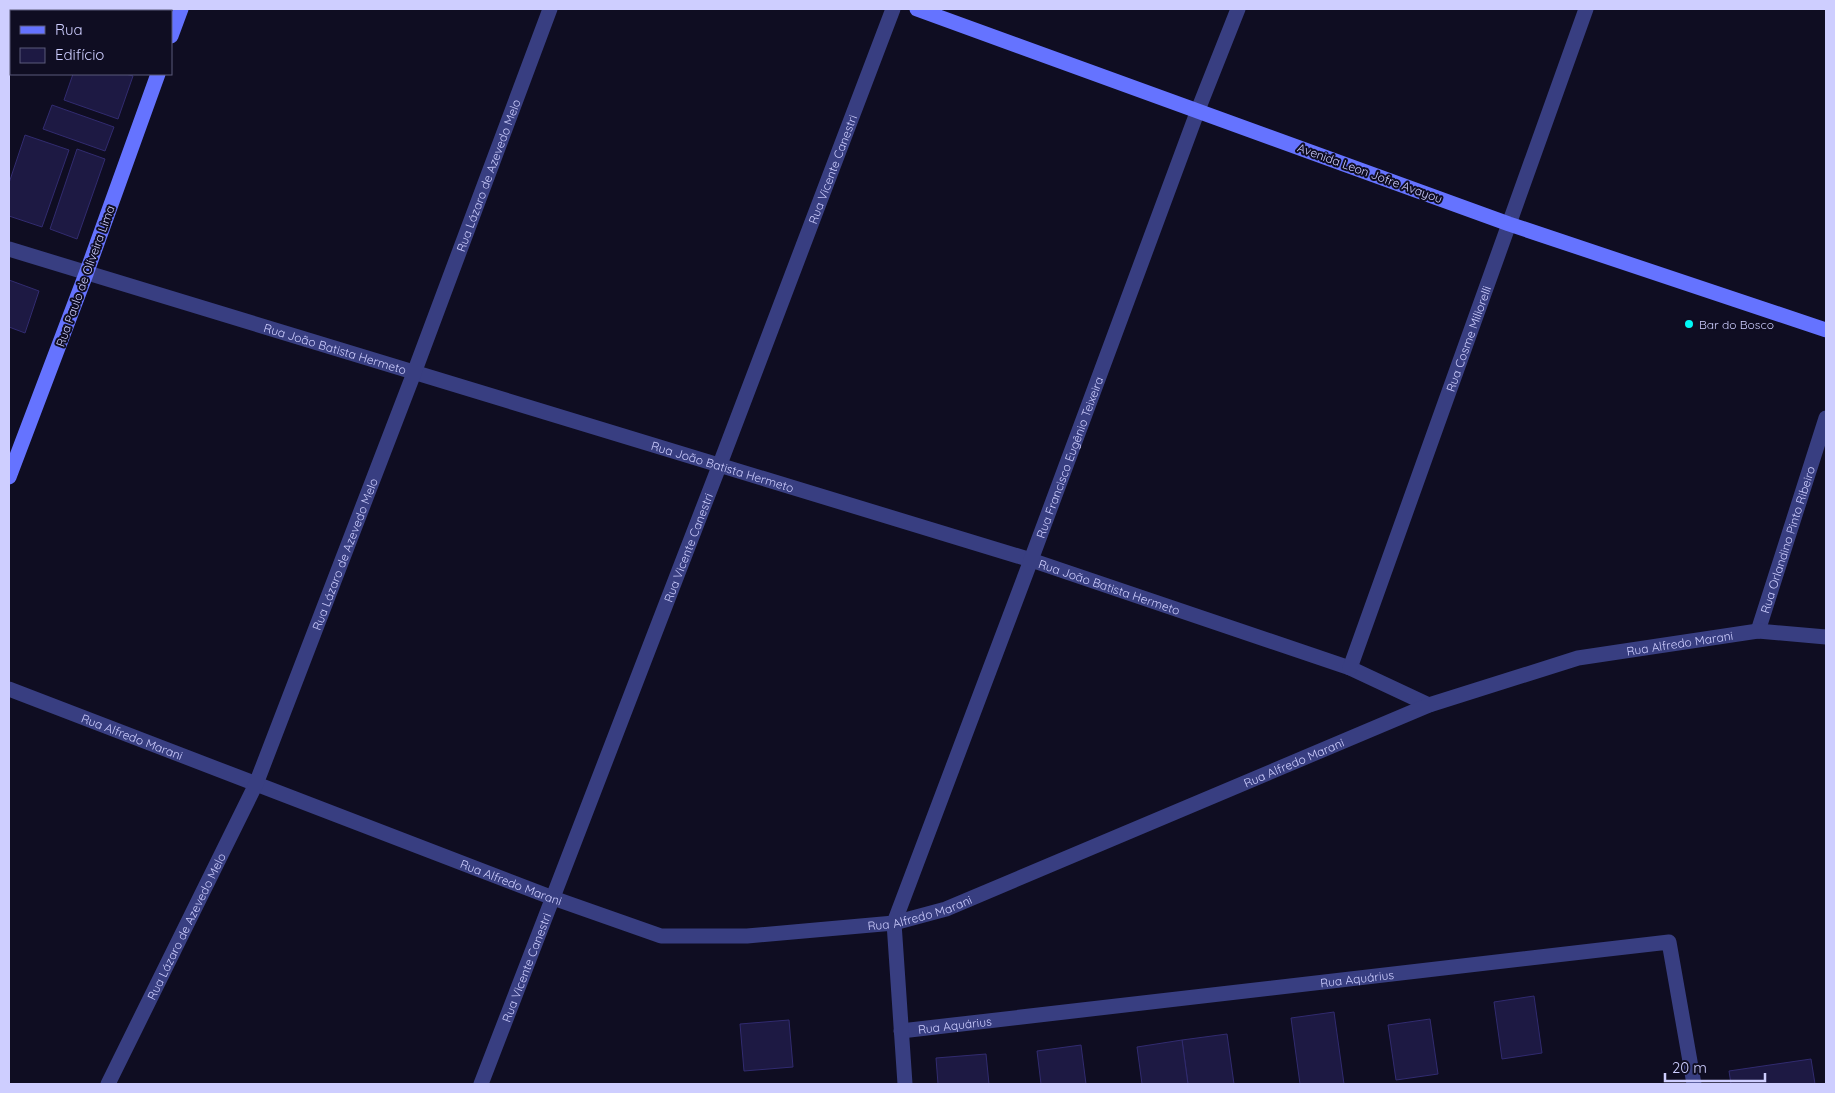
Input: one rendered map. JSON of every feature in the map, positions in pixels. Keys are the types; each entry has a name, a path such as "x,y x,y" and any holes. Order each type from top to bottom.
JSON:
{"street":[{"path":"172,33 181,9"},
{"name":"Rua Lázaro de Azevedo Melo","path":"108,1084 256,784 414,373 550,9"},
{"name":"Rua Vicente Canestri","path":"481,1084 893,9"},
{"name":"Avenida Leon Jofre Avayou","path":"918,9 1509,224 1826,330"},
{"name":"Rua Francisco Eugênio Teixeira","path":"905,1084 894,922 1198,110 1238,9"},
{"name":"Rua Cosme Miliorelli","path":"1350,668 1586,9"},
{"name":"Rua Paulo de Oliveira Lima","path":"9,477 86,274 158,75"},
{"name":"Rua João Batista Hermeto","path":"9,249 86,274 720,464 1031,560 1350,668 1429,705"},
{"name":"Rua Orlandino Pinto Ribeiro","path":"1758,631 1826,418"},
{"name":"Rua Alfredo Marani","path":"9,690 553,898 661,936 747,936 894,922 946,909 1429,705 1578,658 1758,631 1826,637"},
{"name":"Rua Aquárius","path":"901,1031 1669,942 1694,1084"}],"building":[{"path":"9,9 60,9 10,10 9,32"},
{"path":"120,9 124,10 74,10"},
{"path":"73,75 133,76 118,119 64,100"},
{"path":"52,105 114,127 105,151 43,129"},
{"path":"25,135 69,150 42,227 9,216 9,183"},
{"path":"77,149 105,159 77,239 50,229"},
{"path":"9,280 39,291 25,333 9,327"},
{"path":"1534,996 1542,1053 1502,1059 1494,1002"},
{"path":"1334,1012 1344,1084 1300,1084 1291,1018"},
{"path":"1430,1019 1438,1074 1396,1080 1388,1025"},
{"path":"789,1020 793,1067 744,1071 740,1024"},
{"path":"1227,1034 1234,1084 1188,1084 1182,1040"},
{"path":"1182,1040 1188,1084 1142,1084 1137,1047"},
{"path":"1081,1045 1086,1084 1041,1084 1037,1051"},
{"path":"986,1054 989,1084 938,1084 936,1058"},
{"path":"1811,1059 1815,1084 1731,1084 1729,1071"}],"place":[{"name":"Bar do Bosco","path":"1689,324"}]}
